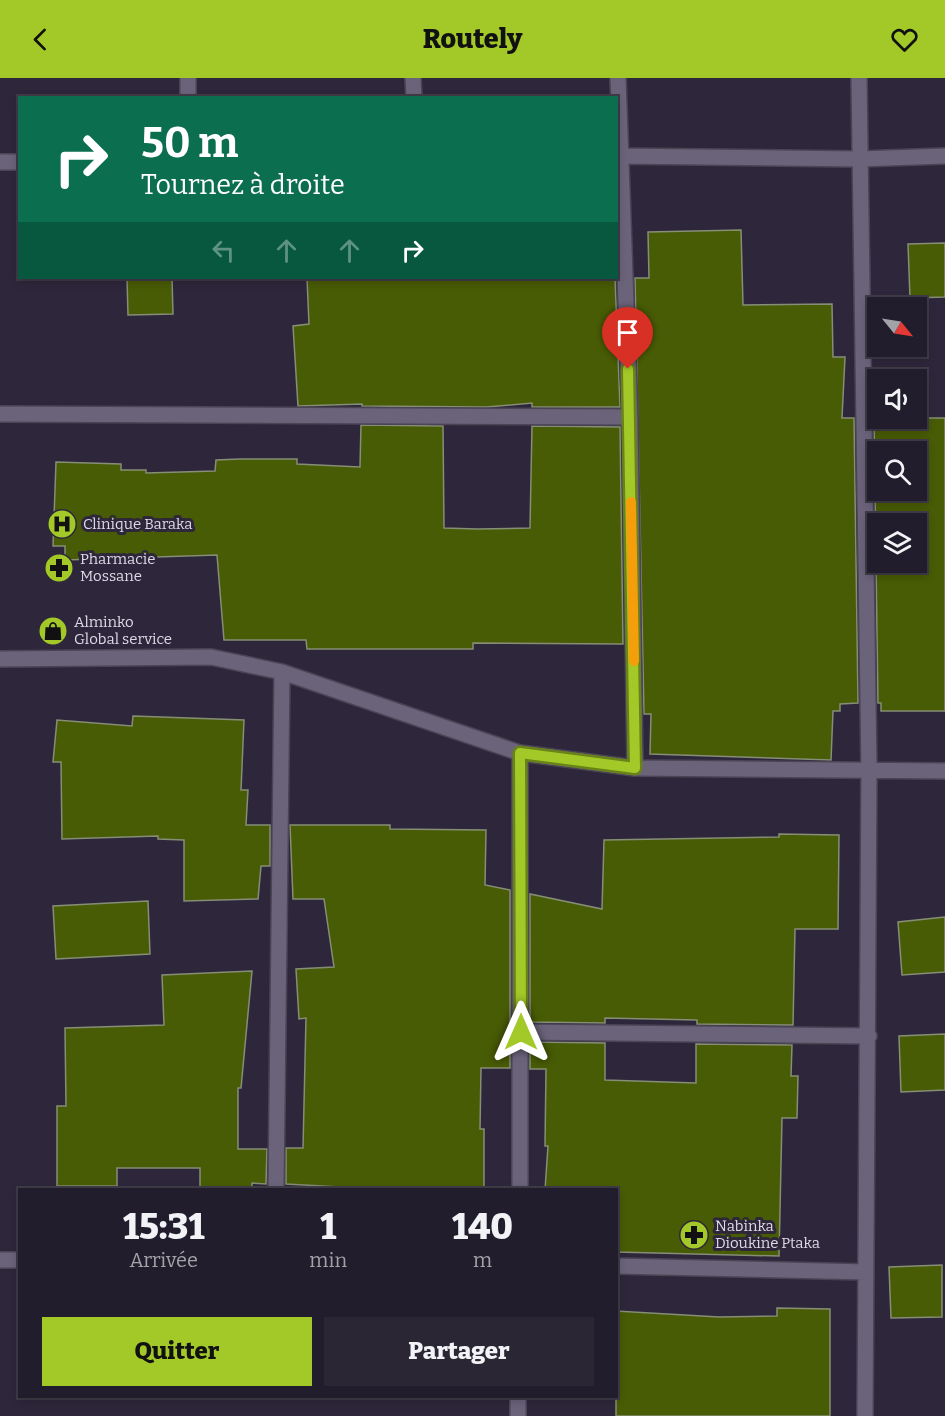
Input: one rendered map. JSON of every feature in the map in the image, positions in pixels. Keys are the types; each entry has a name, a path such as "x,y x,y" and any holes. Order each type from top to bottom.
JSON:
{"street":[{"path":"188,78 188,96"},
{"path":"413,78 414,96"},
{"path":"618,78 618,156 630,417 635,768"},
{"path":"859,78 868,770 869,1036 865,1416"},
{"path":"618,156 859,159 945,156"},
{"path":"0,162 18,162"},
{"path":"0,414 630,417"},
{"path":"0,659 211,657 282,672 520,753 635,768 945,771"},
{"path":"276,1188 282,672"},
{"path":"520,753 520,1188"},
{"path":"521,1032 869,1036"},
{"path":"0,1260 18,1260"},
{"path":"618,1266 866,1272"},
{"path":"518,1398 518,1416"}],"building":[{"path":"741,230 743,305 832,304 833,357 845,357 842,418 854,418 858,703 840,704 840,711 833,711 831,760 650,754 651,714 644,714 635,278 649,278 648,232"},
{"path":"945,243 945,297 910,297 908,244"},
{"path":"127,279 172,279 173,314 128,315"},
{"path":"307,279 615,279 620,407 532,407 532,403 487,407 362,406 362,404 298,406 293,326 309,324"},
{"path":"927,418 945,418 945,711 881,711 881,703 878,703 876,573 927,573 927,513 875,513 875,501 927,501 927,441 874,441 874,429 927,429"},
{"path":"361,425 443,426 444,528 477,529 530,528 532,426 620,427 623,644 473,643 473,649 307,649 306,640 224,640 217,555 65,560 65,546 53,546 56,462 121,464 121,470 146,470 146,473 215,471 216,460 241,459 297,459 297,464 360,467"},
{"path":"133,716 244,720 241,790 248,790 246,825 270,825 270,866 261,866 258,899 184,901 184,840 158,839 158,836 62,839 61,762 53,762 57,720 132,726"},
{"path":"290,825 390,825 390,829 486,830 485,885 510,890 510,1068 481,1068 480,1129 484,1129 484,1188 359,1188 286,1184 286,1148 303,1148 306,1018 299,1019 296,969 334,967 324,899 293,899"},
{"path":"779,834 839,835 838,929 795,929 793,1025 697,1024 697,1020 605,1018 605,1023 530,1022 530,894 602,909 604,840 779,837"},
{"path":"148,901 150,954 56,959 53,906"},
{"path":"945,917 945,972 902,975 898,922"},
{"path":"252,971 241,1088 238,1088 238,1149 267,1149 266,1184 252,1183 252,1188 200,1188 200,1168 117,1168 117,1186 57,1186 57,1106 66,1106 65,1028 164,1025 162,975"},
{"path":"945,1034 945,1090 901,1092 899,1036"},
{"path":"530,1042 605,1043 605,1080 696,1083 696,1044 792,1045 791,1076 798,1076 797,1118 782,1118 779,1256 618,1252 618,1188 545,1188 548,1146 545,1146 546,1069 530,1069"},
{"path":"942,1265 942,1317 891,1318 889,1267"},
{"path":"777,1308 830,1309 830,1416 616,1416 618,1311 719,1317 777,1316"}],"slow traffic":[{"path":"631,502 634,661"}],"place":[{"name":"Clinique Baraka","path":"62,524"},
{"name":"Pharmacie Mossane","path":"59,568"},
{"name":"Alminko Global service","path":"53,631"},
{"name":"Nabinka Dioukine Ptaka","path":"694,1235"}],"route":[{"path":"521,1032 520,753 635,768 628,369"}]}
